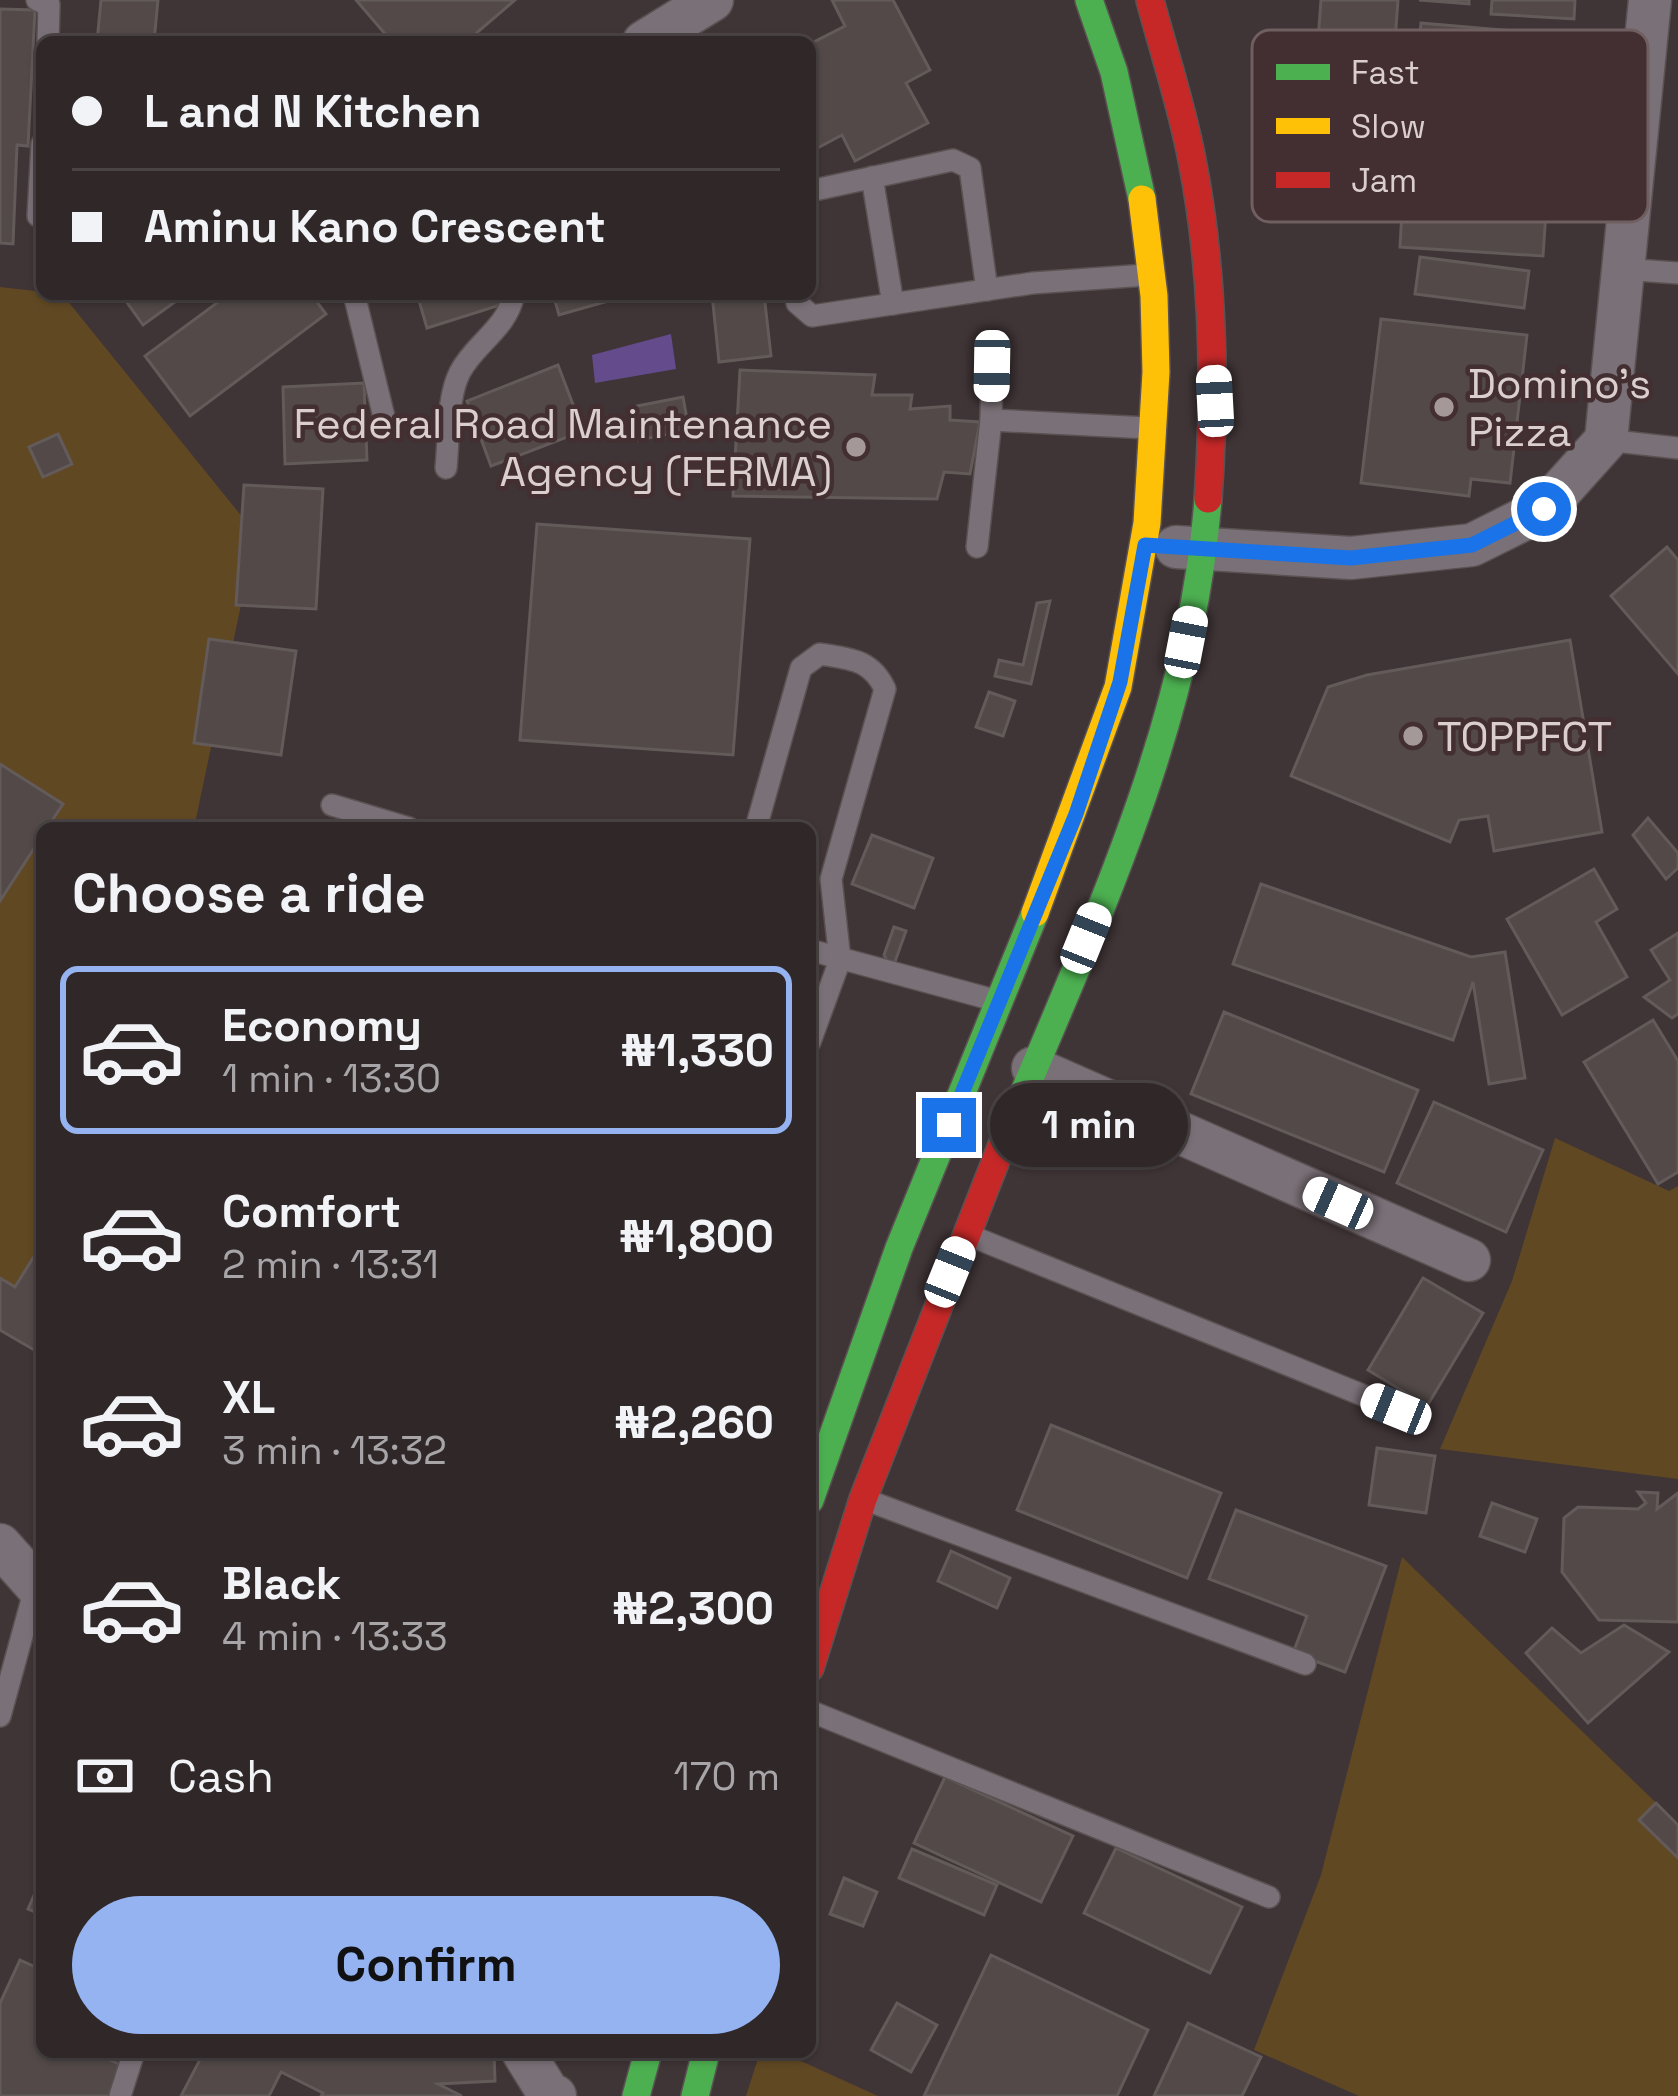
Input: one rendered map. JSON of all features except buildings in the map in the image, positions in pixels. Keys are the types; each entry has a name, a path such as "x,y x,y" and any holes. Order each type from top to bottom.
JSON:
{"street":[{"path":"654,36 712,0"},
{"path":"816,1483 883,1290 1076,814 1120,682 1145,545 1155,428 1153,274 1138,167 1108,48 1089,0"},
{"path":"816,1650 863,1498 965,1233 1139,808 1177,689 1204,548 1215,401 1208,268 1192,159 1150,0"},
{"path":"1647,30 1650,0"},
{"path":"1145,545 1351,558 1472,545 1544,509 1606,440 1628,222"},
{"path":"1033,1068 1469,1260"},
{"path":"0,1545 36,1586"},
{"path":"528,2058 549,2094 555,2096"},
{"path":"636,2096 646,2058"},
{"path":"695,2096 704,2058"}],"lane":[{"path":"37,0 49,5 48,36"},
{"path":"816,190 953,160 970,168 986,290"},
{"path":"872,178 893,304"},
{"path":"1623,269 1678,273"},
{"path":"797,300 812,316 986,290 1153,274"},
{"path":"356,300 386,425"},
{"path":"446,468 456,378 466,360 500,327 511,300"},
{"path":"977,547 992,366"},
{"path":"991,420 1155,428"},
{"path":"1606,440 1678,448"},
{"path":"758,822 800,668 820,654 863,662 876,671 885,689 831,879 840,961 816,1026"},
{"path":"332,806 388,822"},
{"path":"816,952 998,1001"},
{"path":"965,1233 1396,1409"},
{"path":"863,1498 1305,1664"},
{"path":"0,1716 36,1599"},
{"path":"816,1713 1269,1897"},
{"path":"120,2096 132,2058"}],"shaded area":[{"path":"0,287 36,291 36,300 67,300 256,534 195,822 36,822 36,1346 0,1324"},
{"path":"671,334 676,369 595,383 592,355"},
{"path":"1555,1138 1669,1191 1678,1186 1678,1479 1440,1449 1512,1281"},
{"path":"1402,1557 1678,1824 1678,2096 1359,2096 1254,2050 1321,1875"},
{"path":"758,2058 794,2058 878,2096 746,2096"}],"traffic: fast":[{"path":"1089,0 1114,72 1142,199"},
{"path":"1002,1145 1100,909 1158,749 1198,584 1208,499"},
{"path":"816,1483 899,1248 1035,913"},
{"path":"636,2096 646,2058"},
{"path":"695,2096 704,2058"}],"traffic: slow":[{"path":"1035,913 1118,687 1147,523 1156,372 1154,296 1142,199"}],"traffic: jam":[{"path":"1150,0 1188,140 1205,244 1212,372 1208,499"},
{"path":"816,1649 863,1499 1002,1145"}],"place":[{"name":"Domino's Pizza","path":"1444,407"},
{"name":"Federal Road Maintenance Agency (FERMA)","path":"856,447"},
{"name":"TOPPFCT","path":"1413,736"}],"route":[{"path":"949,1125 1076,814 1120,682 1145,545 1351,558 1472,545 1544,509"}]}
